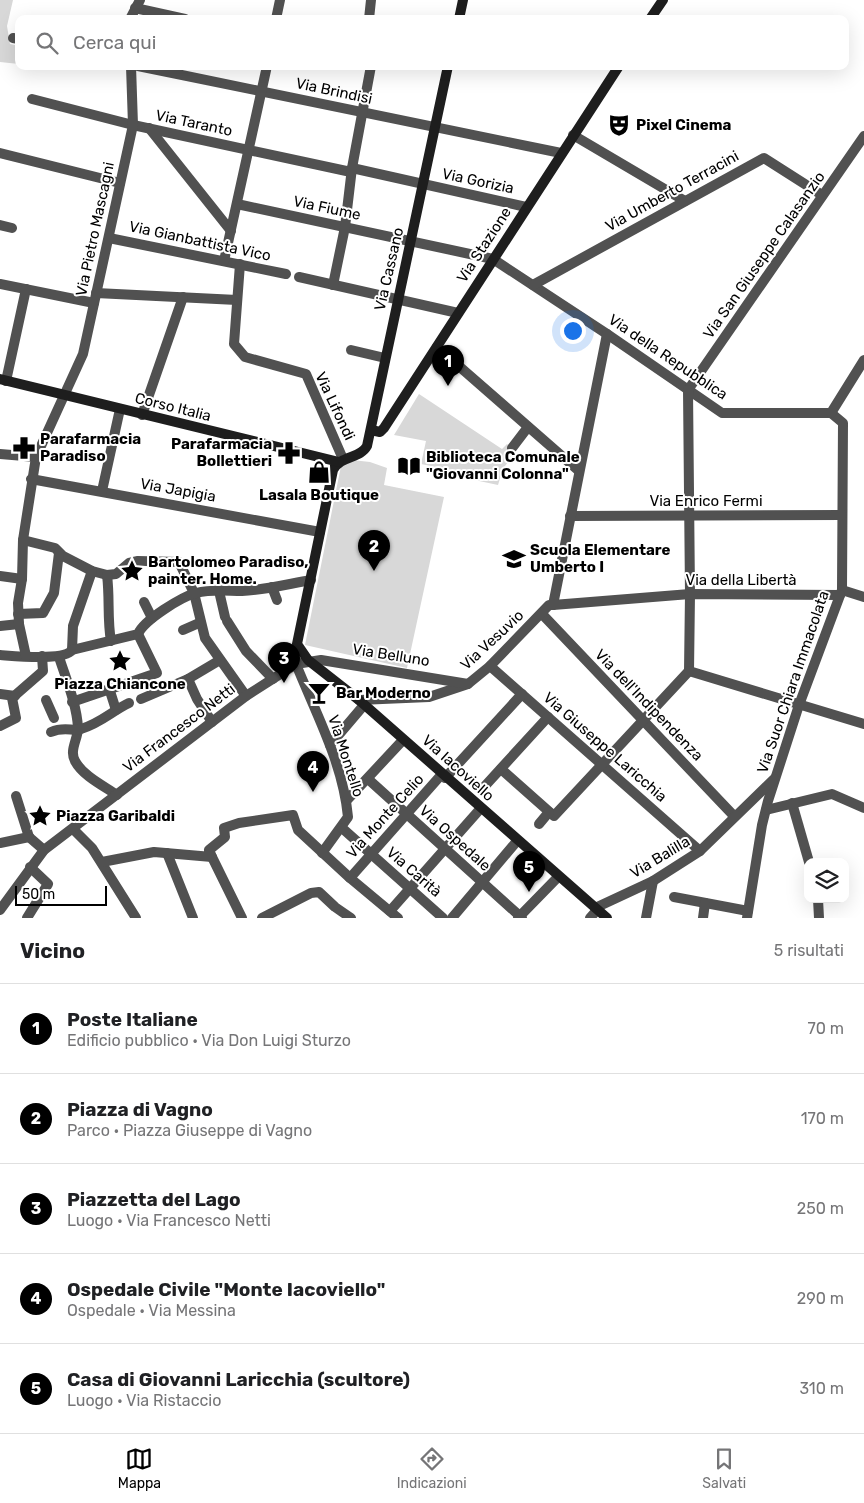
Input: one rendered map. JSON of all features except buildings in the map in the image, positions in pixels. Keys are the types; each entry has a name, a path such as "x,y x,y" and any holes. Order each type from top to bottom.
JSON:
{"main road":[{"path":"460,15 463,0"},
{"path":"653,15 663,0"},
{"name":"Via Cassano","path":"341,460 366,449 447,70"},
{"name":"Via Stazione","path":"371,430 380,432 384,428 526,206 616,70"},
{"name":"Corso Italia","path":"3,380 120,410 341,460"},
{"path":"311,580 333,470 341,460"},
{"name":"Via Iacoviello","path":"311,580 297,637 297,644 308,660 361,702 558,877 594,912 606,918"}],"street":[{"path":"277,15 280,0"},
{"path":"369,15 371,0"},
{"path":"138,4 172,15"},
{"name":"Via Pietro Mascagni","path":"26,656 18,619 23,540 31,478 36,457 66,395 83,354 133,125 131,70"},
{"name":"Via Brindisi","path":"157,70 561,153"},
{"path":"224,260 266,70"},
{"path":"333,285 345,227 351,170 370,70"},
{"name":"Via Taranto","path":"32,99 133,125 248,150 423,184"},
{"path":"149,128 231,231"},
{"path":"573,135 685,201"},
{"name":"Via San Giuseppe Calasanzio","path":"688,390 864,136"},
{"path":"0,153 120,183"},
{"name":"Via Umberto Terracini","path":"533,285 764,158 822,195"},
{"name":"Via Gorizia","path":"423,184 526,206"},
{"name":"Via Fiume","path":"237,204 493,259"},
{"path":"0,225 12,228"},
{"name":"Via Gianbattista Vico","path":"108,238 286,274"},
{"name":"Via della Repubblica","path":"493,259 722,413 831,413"},
{"name":"Via Lifondi","path":"240,264 234,344 245,357 306,374 341,460"},
{"path":"299,277 458,314"},
{"path":"0,284 95,298 183,297 237,300"},
{"path":"3,380 26,289"},
{"path":"142,415 183,297"},
{"path":"553,605 607,334"},
{"path":"436,347 579,471"},
{"path":"351,350 385,358"},
{"path":"831,413 864,360"},
{"path":"539,824 602,764 689,671 690,516 688,390"},
{"path":"102,491 120,410"},
{"name":"Via Suor Chiara Immacolata","path":"748,914 766,810 775,778 799,705 841,592 843,423 831,413"},
{"path":"512,448 528,427"},
{"path":"0,454 36,457"},
{"name":"Via Japigia","path":"31,478 320,532"},
{"name":"Via Enrico Fermi","path":"570,516 842,515"},
{"path":"23,540 55,548 58,553 92,571 107,575 116,574 129,563 138,560 179,562 194,593 199,623 204,638 246,696"},
{"path":"0,626 43,613 54,593 58,553"},
{"path":"0,655 60,657 70,654 72,650 73,626 92,571"},
{"path":"107,575 110,600 108,624 110,641"},
{"path":"0,576 22,579"},
{"path":"72,702 156,673 138,634 141,626 194,593 219,590 244,591 311,580"},
{"path":"272,587 276,600"},
{"path":"219,590 226,619 246,651 273,679"},
{"name":"Via della Libertà","path":"553,605 690,594 841,592 864,597"},
{"path":"144,602 152,618"},
{"name":"Via Vesuvio","path":"361,702 429,697 468,684 490,666 549,606 553,605"},
{"name":"Via dell'Indipendenza","path":"542,614 734,816"},
{"path":"183,630 199,623"},
{"path":"72,650 138,634"},
{"path":"0,726 16,718 11,702 15,696 44,672 42,656"},
{"path":"60,657 77,714 78,730 73,746 76,763 94,780 117,795"},
{"path":"140,699 188,679 220,660"},
{"name":"Via Francesco Netti","path":"0,910 44,850 246,696 296,664 308,660"},
{"name":"Via Belluno","path":"308,660 338,662 468,684"},
{"name":"Via Montello","path":"296,664 330,745 347,800 348,816 342,828 322,853"},
{"name":"Via Giuseppe Laricchia","path":"490,666 700,851"},
{"path":"689,671 864,724"},
{"path":"188,679 197,699 212,722"},
{"path":"109,688 116,710"},
{"path":"0,694 15,696"},
{"name":"Via Monte Celio","path":"350,878 406,814 522,694"},
{"path":"46,700 55,725 78,730 110,716 116,710 129,703"},
{"path":"330,745 361,702"},
{"path":"484,787 548,717"},
{"path":"347,800 404,740"},
{"path":"501,769 551,814"},
{"name":"Via Balilla","path":"594,912 653,881 700,851 775,778"},
{"name":"Via Ospedale","path":"368,779 520,917"},
{"path":"766,810 832,794 864,808"},
{"path":"16,796 29,837 44,850"},
{"path":"792,803 808,858"},
{"path":"102,862 154,852 210,854 225,837 224,828 239,823 293,814 298,830 394,915 410,889 481,808"},
{"name":"Via Carità","path":"342,828 443,918"},
{"path":"73,829 92,848 102,862 135,918"},
{"path":"0,843 29,837"},
{"path":"452,918 517,841"},
{"path":"167,853 193,918"},
{"path":"210,854 242,918"},
{"path":"27,918 48,884 30,867"},
{"path":"520,917 558,877"},
{"path":"646,918 653,881"},
{"path":"262,918 311,893 319,892 335,908 352,918"},
{"path":"674,898 705,903 748,914"},
{"path":"703,918 705,903"},
{"path":"818,903 819,918"},
{"path":"282,908 288,918"},
{"path":"335,908 339,918"}],"shaded area":[{"path":"0,0 13,0 7,26 10,44 15,45 15,64 0,62"},
{"path":"419,394 502,449 507,444 516,452 505,466 498,485 465,478 466,473 421,464 426,441 394,435"},
{"path":"352,460 370,462 387,468 384,485 444,497 407,668 305,645 341,466"}],"place":[{"name":"Pixel Cinema","path":"619,125"},
{"name":"Poste Italiane","path":"448,386"},
{"name":"Parafarmacia Paradiso","path":"24,448"},
{"name":"Parafarmacia Bollettieri","path":"289,453"},
{"name":"Biblioteca Comunale \"Giovanni Colonna\"","path":"409,466"},
{"name":"Lasala Boutique","path":"319,472"},
{"name":"Scuola Elementare Umberto I","path":"514,559"},
{"name":"Bartolomeo Paradiso, painter. Home.","path":"132,571"},
{"name":"Piazza di Vagno","path":"374,571"},
{"name":"Piazza Chiancone","path":"120,661"},
{"name":"Piazzetta del Lago","path":"284,683"},
{"name":"Bar Moderno","path":"319,693"},
{"name":"Ospedale Civile \"Monte Iacoviello\"","path":"313,792"},
{"name":"Piazza Garibaldi","path":"40,816"},
{"name":"Casa di Giovanni Laricchia (scultore)","path":"529,892"}]}
